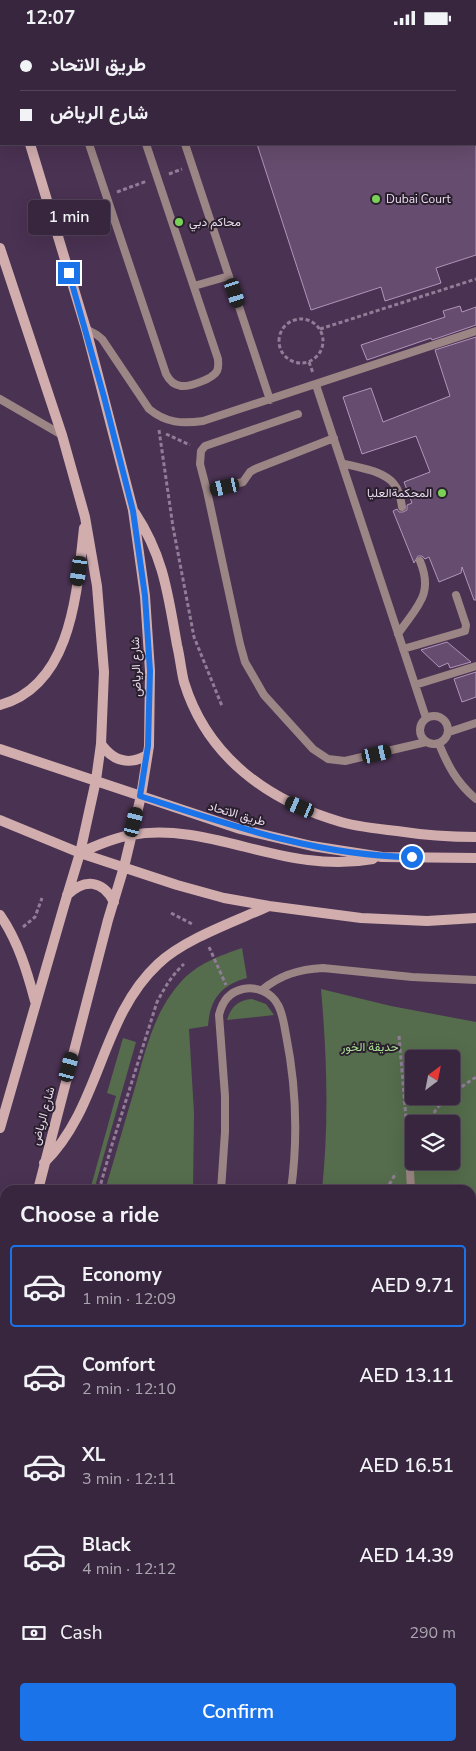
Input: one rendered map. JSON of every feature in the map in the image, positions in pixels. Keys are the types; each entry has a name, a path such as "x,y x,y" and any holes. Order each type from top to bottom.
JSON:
{"main road":[{"name":"شارع الرياض","path":"30,145 86,329 133,511 145,596 150,662 147,755 140,796 124,867 39,1185"},
{"path":"0,247 62,435 86,517 97,586 104,672 101,744 96,780 80,853 0,1127"},
{"path":"133,511 148,533 163,572 184,681 194,708 216,744 236,767 259,785 285,801 342,823 418,834 476,837"},
{"path":"0,705 29,692 48,670 62,645 72,618 86,517"},
{"path":"101,744 110,754 122,760 135,761 147,755"},
{"name":"طريق الاتحاد","path":"0,749 249,831 312,846 382,857 476,858"},
{"path":"0,820 80,853 224,898 361,918 428,921 476,918"},
{"path":"80,853 114,839 151,833 190,836 306,860 332,863 382,857"},
{"path":"67,895 74,888 83,884 93,883 109,893 114,902"},
{"path":"44,1164 55,1153 83,1108 119,1017 139,985 158,963 202,936 269,906"},
{"path":"0,915 11,932 26,967 36,1002"}],"lane":[{"path":"89,145 166,374 169,379 180,386 213,376 218,365 218,359 146,145"},
{"path":"185,145 270,400"},
{"path":"194,286 229,276"},
{"path":"86,329 102,339 146,404 158,415 177,423 203,421 476,331"},
{"path":"316,385 426,718"},
{"path":"0,399 62,435"},
{"path":"298,414 211,444 202,451 200,464 208,491 245,662 264,695 313,749 320,754 336,761 345,761 426,742"},
{"path":"208,491 243,482 254,469 334,438"},
{"path":"342,463 382,475 389,479 398,491 402,507"},
{"path":"398,633 423,597 426,589 425,573 420,561"},
{"path":"403,649 465,631 466,625 456,595"},
{"path":"415,685 476,666"},
{"path":"437,716 442,718 448,727 447,737 439,744 426,742 420,735 421,725 426,718 437,716"},
{"path":"448,732 476,723"},
{"path":"439,744 449,767 459,783 476,799"},
{"path":"262,990 285,975 324,968 412,977 476,980"},
{"path":"221,1185 225,1132 225,1095 219,1015 225,1000 231,994 245,988 262,990 279,1006 292,1070 295,1127 291,1185"},
{"path":"410,1170 411,1185"}],"path":[{"path":"320,329 476,279"},
{"path":"299,319 308,320 320,329 324,343 318,356 305,364 290,361 284,355 280,348 279,340 285,326 299,319"},
{"path":"158,415 173,527 194,637 222,706"},
{"path":"159,431 202,451"},
{"path":"11,932 26,926 35,917 42,898"},
{"path":"171,913 193,924 202,936"},
{"path":"203,952 209,949 231,994"},
{"path":"100,1185 158,1002 166,984 189,959"},
{"path":"399,1036 406,1115"},
{"path":"460,1087 476,1077"}],"green space":[{"path":"242,948 247,978 230,985 218,995 211,1008 208,1026 189,1029 194,1113 193,1185 106,1185 146,1048 156,1020 171,995 186,976 216,958"},
{"name":"حديقة الخور","path":"321,989 391,1006 476,1022 476,1185 322,1185 326,1065"},
{"path":"252,999 266,1004 274,1015 227,1020 236,1005"},
{"path":"123,1038 136,1042 95,1185 91,1185 116,1096 107,1093"}],"building":[{"name":"Dubai Court","path":"257,145 476,145 476,255 436,268 441,283 385,301 381,287 311,310"},
{"path":"460,306 462,312 476,307 476,325 367,360 361,345 445,317 443,311"},
{"name":"المحكمةالعليا","path":"476,337 476,600 474,600 462,567 461,573 439,582 429,557 425,559 422,556 418,556 414,563 393,511 397,509 399,512 403,512 407,510 407,505 412,503 404,482 430,472 416,436 362,454 343,397 371,388 383,422 450,396 435,350"},
{"path":"447,642 471,662 450,668 448,663 439,667 421,650"},
{"path":"476,672 476,697 462,702 454,679"}],"place":[{"name":"Dubai Court","path":"376,199"},
{"name":"محاكم دبي","path":"179,222"},
{"name":"المحكمةالعليا","path":"442,493"}],"route":[{"path":"69,273 114,431 133,511 145,596 150,671 148,746 140,796 240,829 312,846 382,857 412,857"}]}
